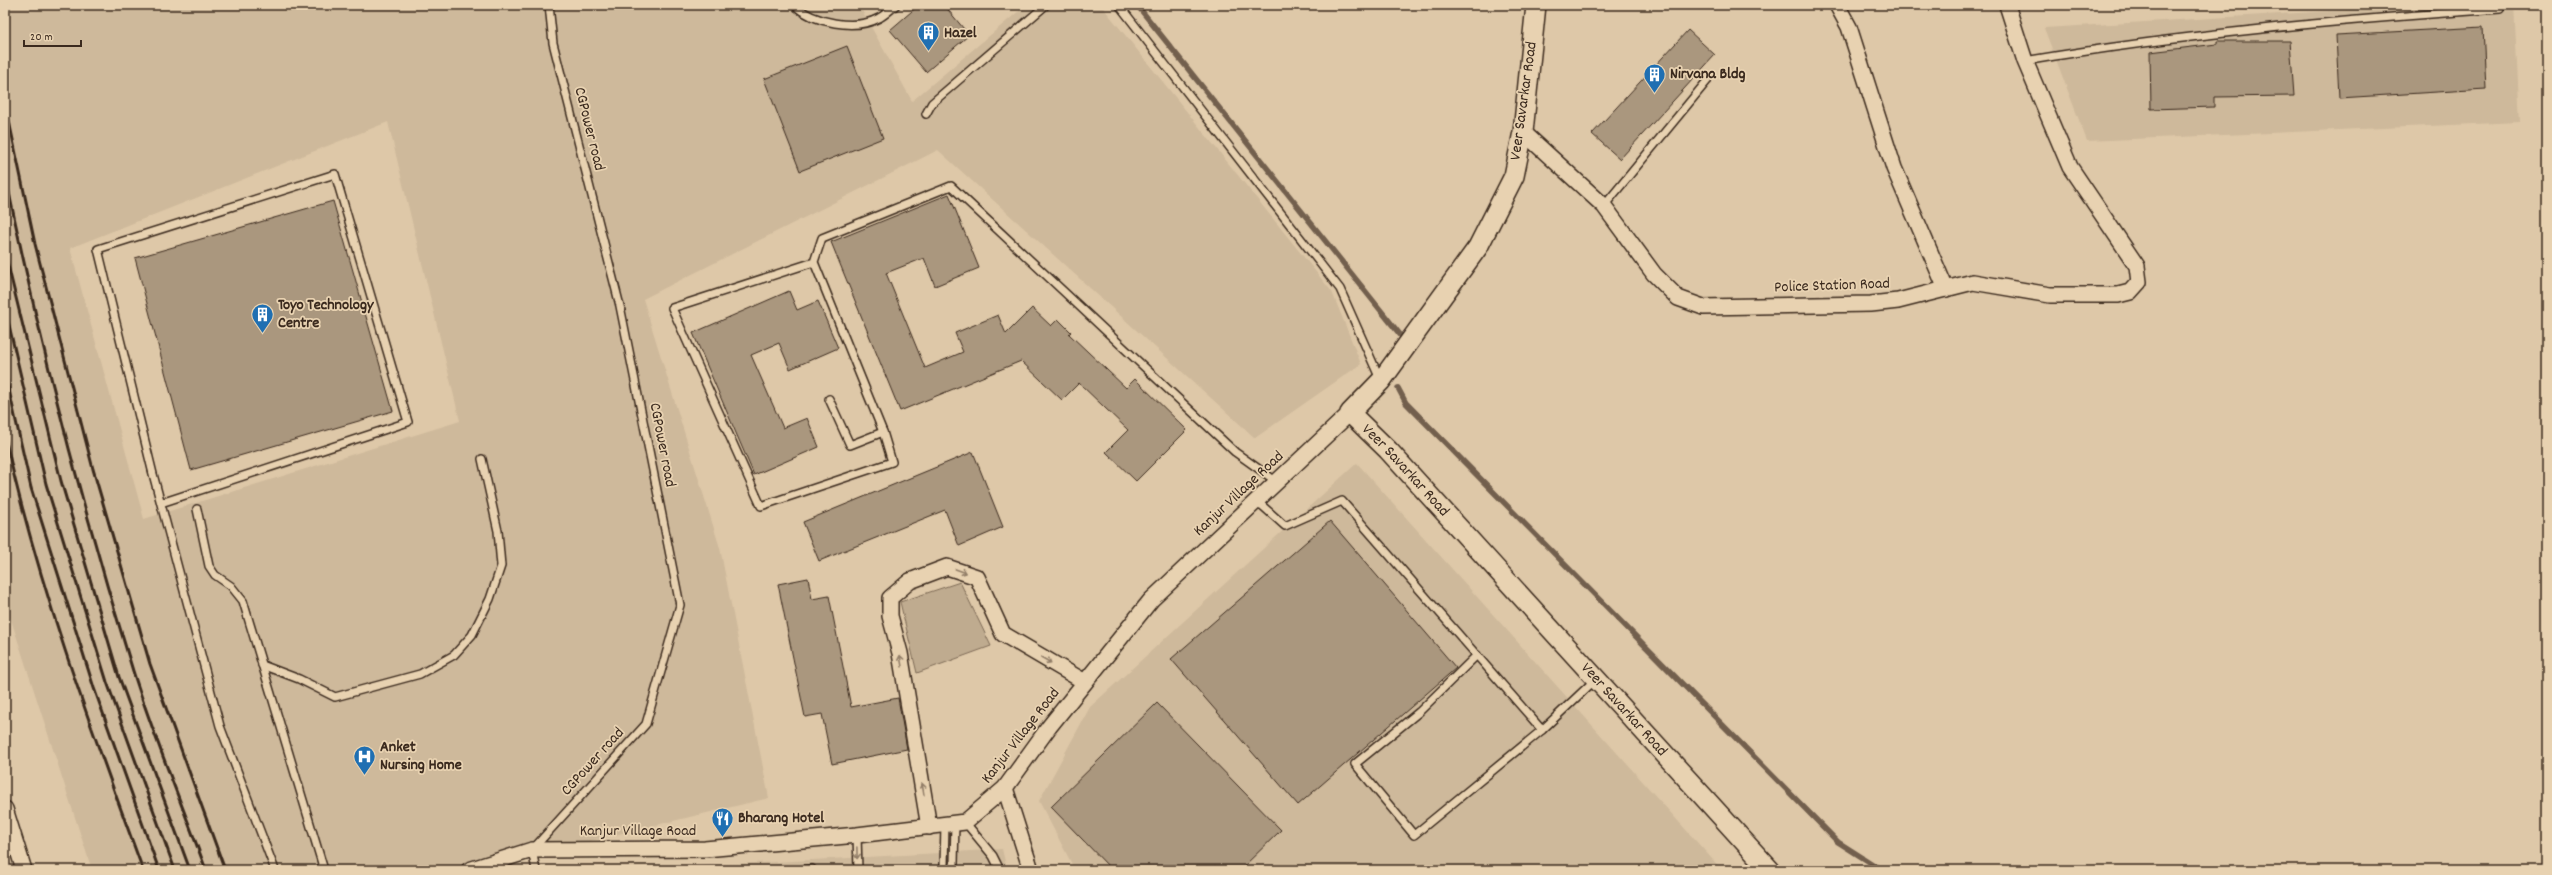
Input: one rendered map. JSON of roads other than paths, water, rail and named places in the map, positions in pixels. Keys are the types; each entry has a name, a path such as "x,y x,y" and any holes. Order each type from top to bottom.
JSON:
{"street":[{"name":"Veer Savarkar Road","path":"1536,5 1523,132 1514,176 1478,247 1381,381 1356,419 1382,444 1770,870"},
{"path":"1837,5 1848,27 1894,168 1946,288"},
{"name":"Police Station Road","path":"1523,132 1604,206 1654,274 1678,298 1703,308 1871,304 1898,301 1973,282 2050,294 2118,295 2130,292 2139,282 2137,266 2070,168 2025,61 2007,5"},
{"name":"Kanjur Village Road","path":"469,870 532,850 705,849 857,835 955,823 1005,788 1049,727 1151,600 1277,482 1356,419"},
{"path":"929,827 900,653 890,616 890,598 910,581 947,567 977,577 1003,634 1086,682"},
{"path":"1005,788 1033,867"},
{"path":"5,809 10,841 24,870"}],"lane":[{"name":"CGPower road","path":"532,850 646,724 680,605 620,306 553,43 549,5"},
{"path":"794,5 800,10 826,20 854,25 879,18 896,5"},
{"path":"926,114 932,103 1046,5"},
{"path":"1119,5 1340,289 1381,381"},
{"path":"2025,61 2088,50 2349,20 2500,9"},
{"path":"1604,206 1707,81"},
{"path":"161,503 408,422 335,174 98,250 161,503 220,726 275,870"},
{"path":"814,262 672,308 761,506 892,462 883,432 814,262 822,238 951,186 1235,452 1277,482"},
{"path":"829,399 850,445 883,432"},
{"path":"262,665 299,679 335,697 420,674 454,655 472,635 490,599 501,566 498,531 482,459"},
{"path":"1257,501 1285,526 1342,501 1542,730"},
{"path":"197,509 209,566 215,575 231,586 243,602 324,870"},
{"path":"1477,655 1418,712 1355,764 1414,835 1542,730 1596,679"},
{"path":"954,864 955,823"},
{"path":"944,865 955,823"},
{"path":"955,823 993,856 1000,870"},
{"path":"857,835 858,870"},
{"path":"532,850 536,870"},
{"path":"801,870 812,869"}],"waterway":[{"path":"1137,5 1402,337"},
{"path":"1398,388 1406,403 1838,842 1882,870"}],"railway":[{"path":"5,102 35,244 93,469 150,664 225,870"},
{"path":"5,173 47,361 96,548 141,696 206,870"},
{"path":"5,253 61,481 119,677 190,870"},
{"path":"5,308 46,484 107,682 175,870"},
{"path":"5,372 31,488 94,688 159,870"},
{"path":"5,437 18,492 49,602 85,710 143,870"}],"place":[{"name":"Hazel","path":"929,52"},
{"name":"Nirvana Bldg","path":"1654,94"},
{"name":"Toyo Technology Centre","path":"263,334"},
{"name":"Anket Nursing Home","path":"365,776"},
{"name":"Bharang Hotel","path":"722,838"}]}
